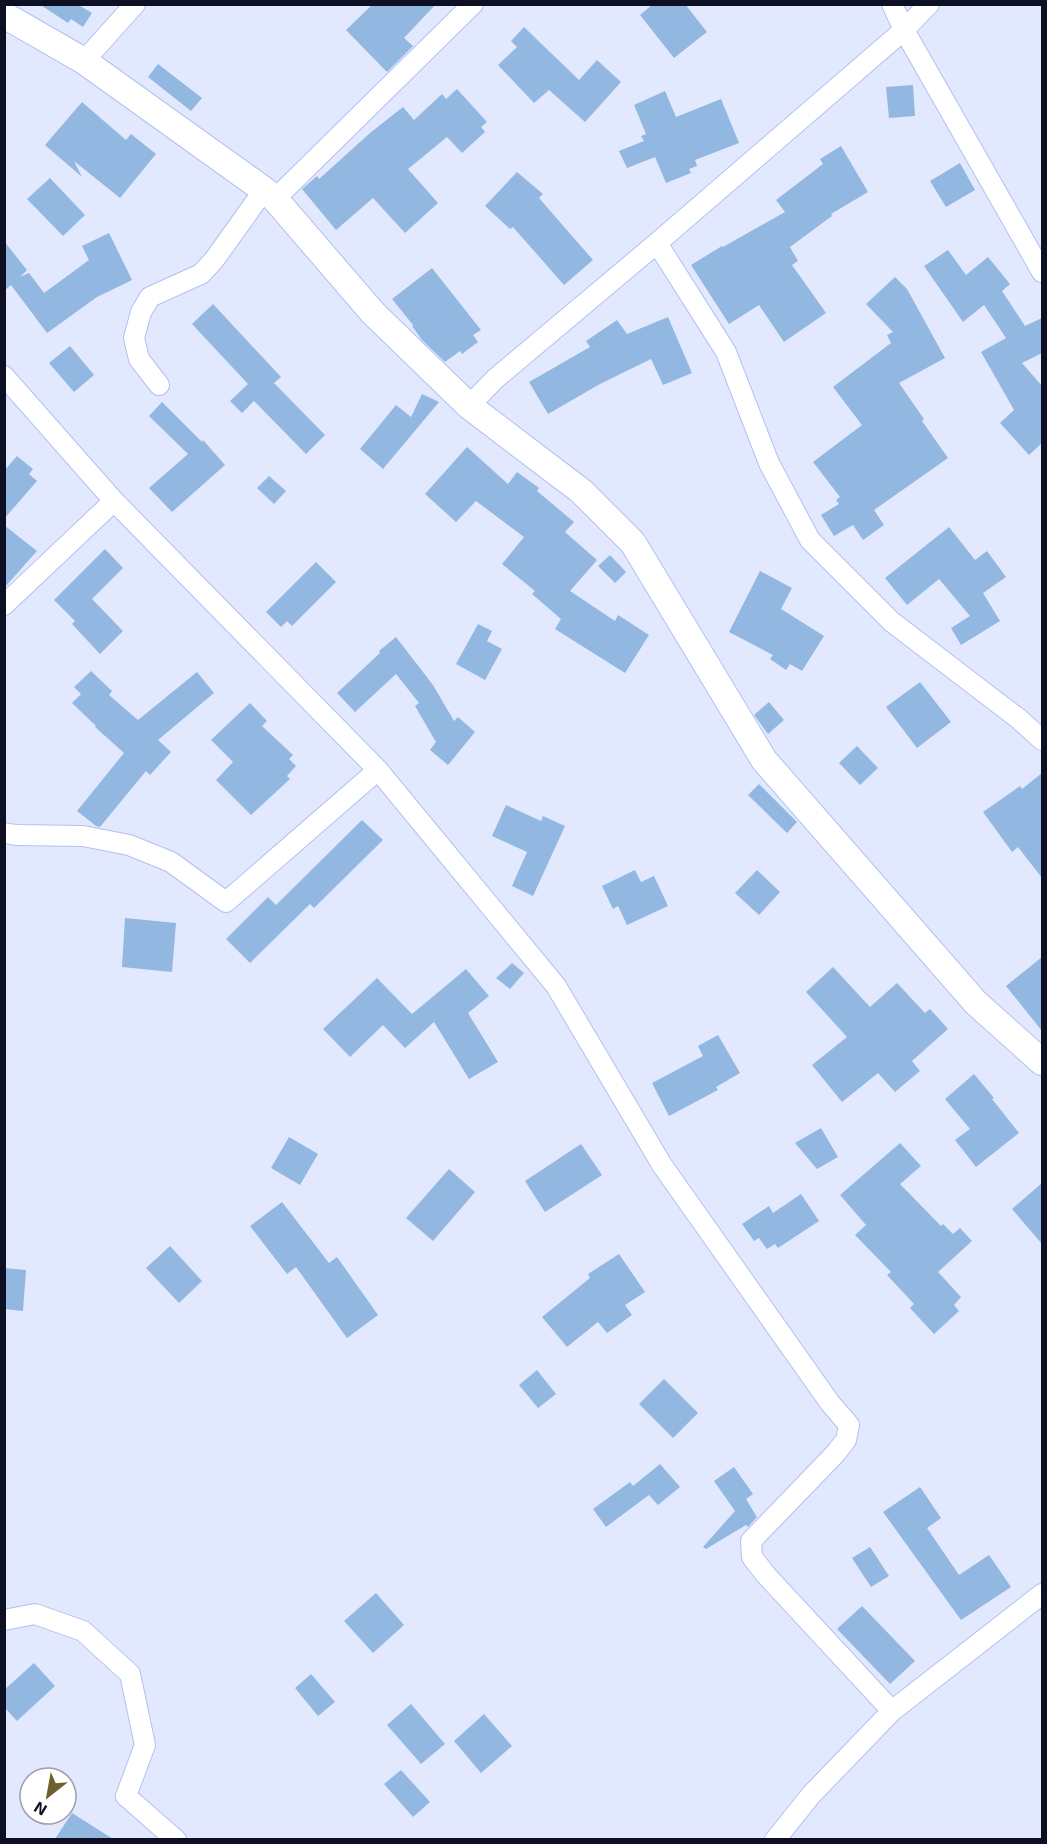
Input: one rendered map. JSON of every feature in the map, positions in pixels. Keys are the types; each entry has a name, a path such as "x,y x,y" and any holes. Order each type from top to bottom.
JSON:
{"street":[{"path":"84,61 135,4"},
{"path":"159,385 138,359 135,338 141,312 150,297 201,274 269,195 473,4"},
{"path":"892,4 904,30 1042,272"},
{"path":"469,406 495,379 904,30 929,4"},
{"path":"4,15 84,61 269,195 373,313 469,406 581,491 633,543 764,760 976,1003 1042,1062"},
{"path":"657,243 726,352 769,463 810,540 892,622 1019,719 1042,740"},
{"path":"4,376 114,501 378,770 556,986 662,1166 830,1403 849,1425 846,1440 835,1454 752,1541 752,1557 891,1711"},
{"path":"4,605 114,501"},
{"path":"4,833 83,836 129,845 171,862 226,902 378,770"},
{"path":"775,1839 811,1795 891,1711 1042,1594"},
{"path":"4,1620 35,1614 83,1631 130,1674 146,1745 126,1796 176,1839"}],"building":[{"path":"39,4 81,4 80,6 92,13 83,27 71,19 68,23"},
{"path":"373,4 436,4 404,38 413,46 387,72 346,30"},
{"path":"653,4 685,4 707,32 674,58 640,15"},
{"path":"524,27 579,80 597,60 621,82 585,122 549,90 534,103 498,65 517,47 511,41"},
{"path":"158,64 202,98 191,111 148,77"},
{"path":"913,85 915,116 889,118 886,87"},
{"path":"457,89 487,122 481,127 485,132 462,153 447,137 408,169 438,203 405,233 373,198 336,230 302,189 317,176 319,179 403,107 414,120 442,94 446,99"},
{"path":"665,91 676,117 721,99 739,143 695,160 697,166 689,169 691,173 666,183 655,157 627,168 619,151 644,141 641,136 646,134 634,105"},
{"path":"82,102 126,140 131,134 156,154 120,198 74,161 82,177 45,145"},
{"path":"841,146 868,192 831,214 832,216 790,247 798,261 792,265 826,313 784,342 759,305 729,324 691,265 785,212 776,200 823,164 820,159"},
{"path":"960,163 975,190 946,207 930,181"},
{"path":"517,172 543,194 539,198 593,260 564,285 513,227 510,229 485,206"},
{"path":"50,178 85,215 63,236 27,199"},
{"path":"109,233 132,280 97,297 47,333 11,285 4,291 4,241 27,270 20,277 29,273 44,293 89,260 82,246"},
{"path":"948,250 966,275 988,257 1010,284 1002,291 1025,326 1042,318 1042,353 1022,363 1042,386 1042,443 1029,455 1000,423 1014,410 981,352 1006,338 984,305 963,322 924,266"},
{"path":"432,268 481,330 473,335 478,342 462,354 460,351 445,362 422,340 392,299"},
{"path":"895,277 907,289 945,358 899,383 948,458 874,510 884,525 863,540 853,525 834,536 821,515 839,504 836,500 840,497 813,462 862,425 833,387 891,343 887,335 893,332 866,304"},
{"path":"213,304 281,377 274,383 325,435 306,454 254,401 242,413 230,401 248,384 192,324"},
{"path":"668,317 692,373 663,385 651,359 600,384 548,414 529,382 590,347 586,341 617,320 627,334"},
{"path":"70,346 94,375 74,392 49,363"},
{"path":"422,394 439,402 383,469 360,449 396,405 411,417"},
{"path":"162,402 202,442 203,440 225,465 172,512 149,488 188,454 149,416"},
{"path":"467,447 508,484 517,472 539,488 537,491 574,522 565,532 597,560 570,591 615,621 618,615 649,635 625,673 555,629 561,619 532,594 535,591 502,564 524,537 476,501 456,522 425,494"},
{"path":"17,456 33,469 29,474 37,481 4,519 4,471"},
{"path":"269,476 286,491 274,504 257,488"},
{"path":"4,525 37,551 4,588"},
{"path":"949,527 975,560 987,551 1006,577 983,593 1000,621 961,645 951,628 970,616 939,579 907,605 885,578"},
{"path":"105,549 123,568 92,599 123,631 100,654 72,624 75,621 54,600"},
{"path":"610,555 626,572 615,583 598,566"},
{"path":"316,562 336,582 292,626 287,621 281,627 266,612"},
{"path":"760,571 792,588 781,609 824,636 802,671 790,664 786,670 770,659 773,655 729,632"},
{"path":"478,624 492,631 487,641 502,649 485,680 456,664"},
{"path":"396,637 433,685 454,721 458,717 475,732 448,765 430,750 436,742 415,706 419,703 396,674 355,712 337,693"},
{"path":"91,671 112,691 109,695 138,720 197,672 214,693 158,740 171,752 150,775 146,771 100,827 77,811 124,753 72,703 81,694 74,687"},
{"path":"920,682 951,722 917,748 886,707"},
{"path":"769,702 784,720 768,734 754,715"},
{"path":"250,703 267,721 262,726 293,755 289,759 296,766 287,776 290,779 251,815 216,780 233,762 211,740"},
{"path":"857,746 878,768 860,785 839,763"},
{"path":"1042,773 1042,878 1018,847 1012,852 983,812 1020,786 1022,789"},
{"path":"759,784 797,822 787,833 748,795"},
{"path":"506,805 541,821 543,816 565,826 533,896 512,886 527,852 492,836"},
{"path":"362,820 383,840 314,908 310,904 250,963 226,939 268,897 276,905"},
{"path":"635,870 641,882 654,876 668,906 627,925 618,906 613,909 602,886"},
{"path":"757,870 780,892 759,915 735,893"},
{"path":"125,918 176,923 172,972 122,967"},
{"path":"1042,957 1042,1031 1006,986"},
{"path":"512,963 524,973 510,989 496,978"},
{"path":"833,967 870,1007 897,983 925,1013 930,1009 948,1029 912,1061 920,1071 895,1092 878,1073 842,1102 812,1065 847,1037 806,992"},
{"path":"466,969 489,996 468,1013 498,1062 469,1079 434,1022 405,1048 383,1025 350,1057 323,1029 377,978 412,1014"},
{"path":"718,1035 740,1073 716,1087 718,1090 669,1116 652,1083 703,1056 698,1046"},
{"path":"974,1074 1019,1133 976,1167 955,1140 970,1129 945,1099"},
{"path":"821,1128 838,1157 817,1169 795,1143"},
{"path":"289,1137 318,1154 300,1185 271,1168"},
{"path":"900,1143 921,1166 900,1184 941,1226 943,1224 953,1234 960,1228 972,1241 938,1272 961,1297 954,1305 959,1311 934,1334 910,1308 914,1304 887,1275 891,1272 855,1235 866,1225 840,1195"},
{"path":"581,1144 602,1175 545,1212 525,1181"},
{"path":"449,1169 475,1192 433,1241 406,1218"},
{"path":"1042,1183 1042,1244 1012,1209"},
{"path":"801,1194 819,1221 778,1248 775,1244 767,1249 759,1238 754,1241 742,1224 769,1206 773,1213"},
{"path":"282,1202 329,1263 337,1257 378,1315 347,1338 296,1267 287,1274 250,1226"},
{"path":"170,1246 202,1281 179,1303 146,1268"},
{"path":"619,1254 645,1292 625,1305 632,1315 607,1333 598,1322 567,1347 542,1317 590,1278 588,1274"},
{"path":"4,1268 26,1270 23,1311 4,1309"},
{"path":"537,1370 556,1394 538,1408 519,1385"},
{"path":"664,1379 698,1413 673,1438 639,1404"},
{"path":"660,1464 680,1487 658,1505 649,1495 606,1527 593,1509 630,1482 633,1486"},
{"path":"734,1467 753,1494 746,1499 757,1517 748,1527 746,1525 706,1549 703,1547 735,1511 714,1481"},
{"path":"920,1487 941,1518 927,1528 959,1575 989,1555 1011,1587 961,1620 883,1512"},
{"path":"870,1547 889,1576 871,1587 852,1558"},
{"path":"376,1593 404,1625 373,1653 344,1621"},
{"path":"862,1606 915,1661 890,1684 837,1629"},
{"path":"34,1663 55,1686 17,1721 4,1707 4,1690"},
{"path":"311,1674 335,1702 318,1716 295,1688"},
{"path":"411,1704 445,1744 421,1764 387,1725"},
{"path":"484,1714 512,1746 481,1773 454,1741"},
{"path":"401,1770 430,1802 413,1817 384,1784"},
{"path":"78,1817 113,1839 55,1839 64,1826 78,1826"}]}
